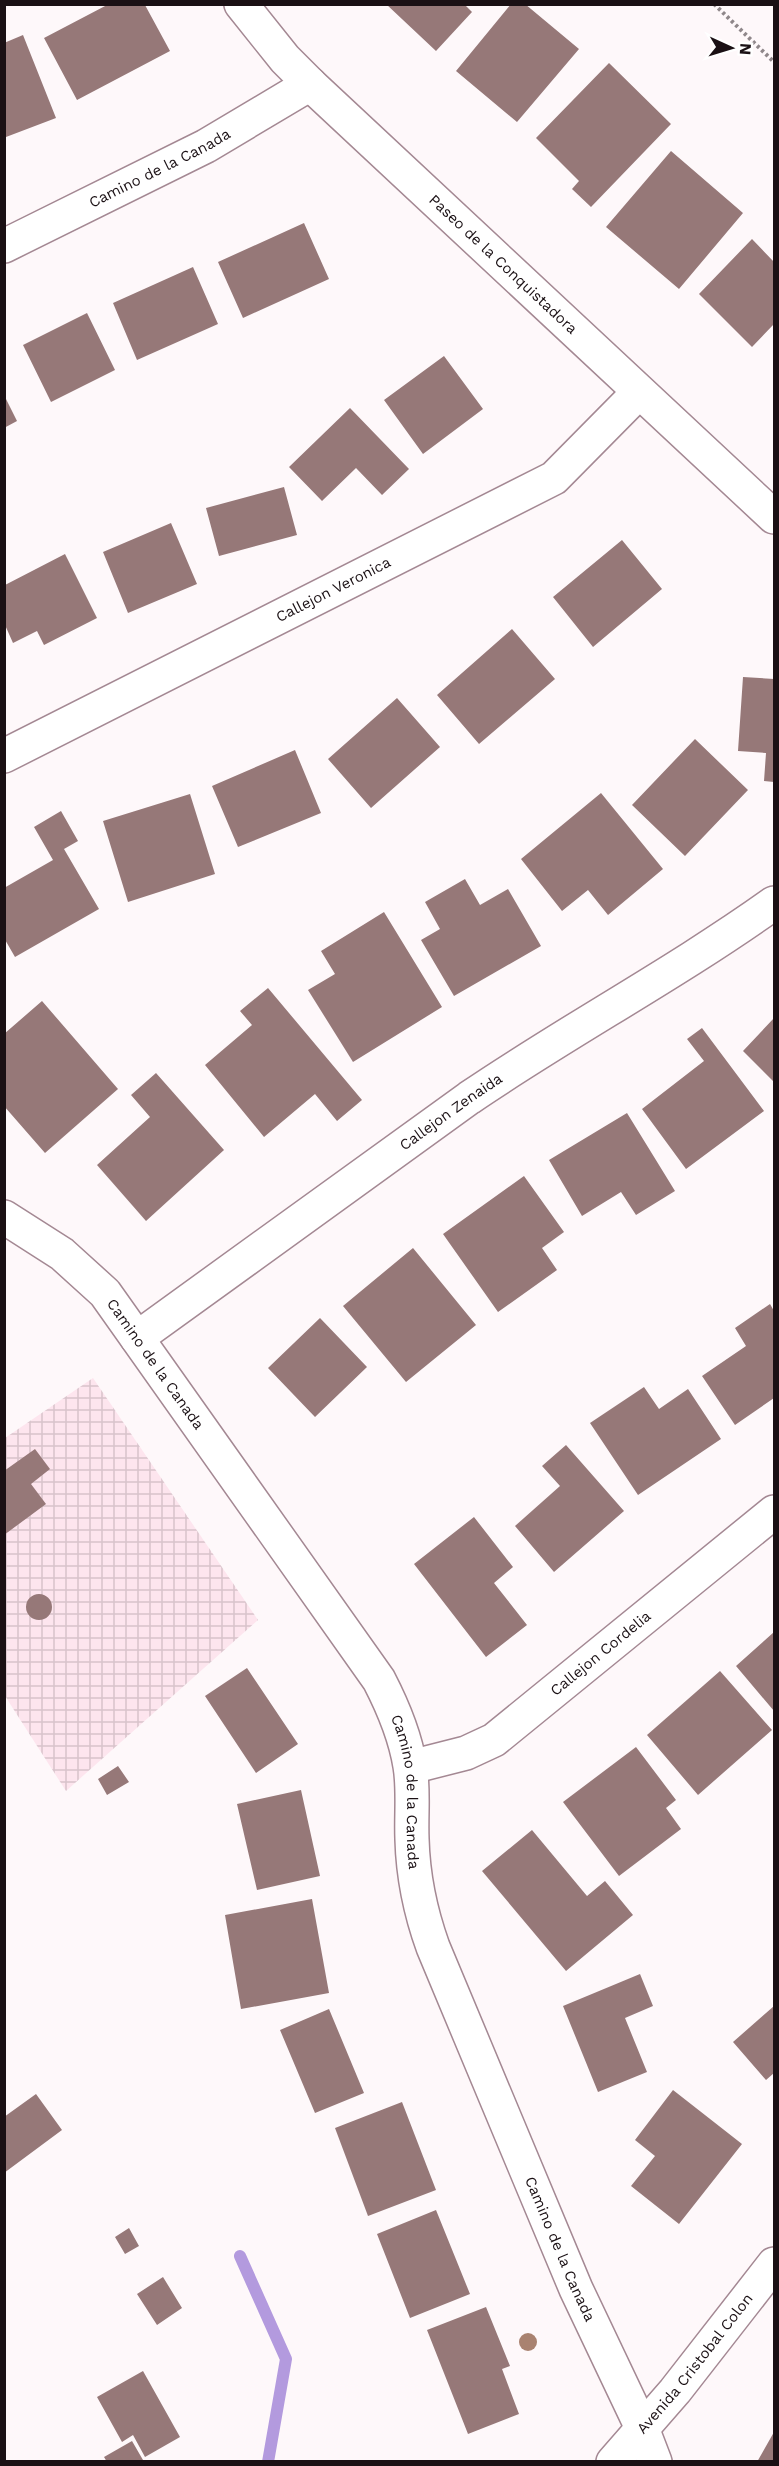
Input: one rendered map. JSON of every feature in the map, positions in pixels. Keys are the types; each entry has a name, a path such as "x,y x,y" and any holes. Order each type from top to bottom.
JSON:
{"street":[{"name":"Paseo de la Conquistadora","path":"242,4 285,59 310,84 774,517"},
{"name":"Camino de la Canada","path":"4,246 206,146 310,84"},
{"name":"Callejon Veronica","path":"4,756 554,478 639,392"},
{"name":"Callejon Zenaida","path":"137,1338 469,1098 536,1054 699,955 774,903"},
{"name":"Camino de la Canada","path":"4,1217 62,1254 105,1293 379,1680 397,1716 411,1767 414,1877 425,1924 576,2289 642,2428 655,2462"},
{"name":"Callejon Cordelia","path":"411,1767 466,1754 494,1740 774,1512"},
{"name":"Avenida Cristobal Colon","path":"613,2462 709,2350 774,2264"}],"path":[{"path":"714,4 774,62"}],"shaded area":[{"path":"93,1378 258,1620 66,1791 5,1696 5,1438"}],"building":[{"path":"386,4 464,4 472,12 436,51"},
{"path":"511,4 525,4 579,49 517,122 456,71"},
{"path":"107,5 145,5 170,51 77,100 44,38"},
{"path":"23,35 56,118 6,137 4,43"},
{"path":"609,63 671,124 591,207 572,189 579,181 536,138"},
{"path":"671,151 743,213 679,289 606,227"},
{"path":"304,223 329,279 243,318 218,262"},
{"path":"752,239 774,262 774,324 752,347 699,294"},
{"path":"193,267 218,324 137,360 113,303"},
{"path":"87,313 115,370 51,402 23,345"},
{"path":"444,356 483,409 423,454 384,400"},
{"path":"4,395 17,421 4,428"},
{"path":"350,408 409,469 382,495 356,468 322,501 289,467"},
{"path":"284,487 297,535 219,556 206,508"},
{"path":"171,523 197,584 128,613 103,552"},
{"path":"622,540 662,589 593,647 553,597"},
{"path":"65,554 97,618 44,645 37,631 13,643 5,625 5,585"},
{"path":"512,629 555,679 479,744 437,695"},
{"path":"743,677 774,679 774,782 764,781 766,753 738,751"},
{"path":"397,698 440,747 371,808 328,759"},
{"path":"695,739 748,790 685,856 632,805"},
{"path":"295,750 321,813 238,847 212,786"},
{"path":"601,793 663,869 608,915 588,890 562,911 521,859"},
{"path":"190,794 215,874 128,902 103,821"},
{"path":"61,811 78,841 64,849 99,909 15,957 4,938 4,888 53,860 34,827"},
{"path":"465,879 480,905 508,889 541,946 454,996 421,940 440,929 425,902"},
{"path":"384,912 442,1007 353,1062 308,990 335,974 321,951"},
{"path":"268,988 362,1100 337,1121 315,1094 264,1137 205,1065 252,1025 240,1011"},
{"path":"42,1001 118,1089 45,1153 4,1106 4,1034"},
{"path":"774,1018 774,1082 743,1051"},
{"path":"702,1028 764,1111 686,1169 642,1109 704,1061 687,1039"},
{"path":"156,1073 224,1150 146,1221 97,1165 150,1117 131,1095"},
{"path":"627,1113 675,1191 636,1215 621,1192 582,1216 549,1160"},
{"path":"524,1176 564,1232 542,1248 557,1270 498,1312 443,1234"},
{"path":"413,1248 476,1325 406,1382 343,1306"},
{"path":"770,1304 774,1311 774,1398 735,1425 702,1376 746,1346 735,1328"},
{"path":"320,1318 367,1367 315,1417 268,1368"},
{"path":"644,1387 659,1409 688,1389 721,1439 638,1495 590,1423"},
{"path":"566,1445 624,1511 554,1572 515,1526 560,1486 542,1466"},
{"path":"35,1449 50,1469 31,1484 46,1504 4,1535 4,1471"},
{"path":"474,1517 513,1567 494,1583 527,1625 486,1657 414,1564"},
{"path":"39,1594 48,1598 52,1607 48,1616 39,1620 30,1616 26,1607 30,1598"},
{"path":"774,1632 774,1711 736,1666"},
{"path":"247,1668 298,1744 256,1773 205,1696"},
{"path":"720,1671 772,1730 698,1795 647,1735"},
{"path":"636,1747 676,1800 666,1808 681,1829 619,1876 563,1802"},
{"path":"118,1766 129,1782 107,1795 98,1779"},
{"path":"301,1790 320,1876 257,1890 237,1804"},
{"path":"532,1830 587,1896 605,1881 633,1915 566,1971 482,1871"},
{"path":"312,1899 329,1993 241,2009 225,1915"},
{"path":"640,1974 653,2006 625,2018 647,2072 598,2092 563,2006"},
{"path":"774,2006 774,2073 766,2080 733,2042"},
{"path":"329,2009 364,2093 315,2113 280,2030"},
{"path":"673,2090 742,2144 679,2224 631,2186 655,2156 635,2140"},
{"path":"36,2094 62,2130 4,2173 4,2117"},
{"path":"402,2102 436,2190 368,2216 335,2128"},
{"path":"436,2210 470,2294 410,2318 377,2234"},
{"path":"129,2228 139,2246 125,2254 115,2237"},
{"path":"163,2277 182,2308 157,2325 137,2294"},
{"path":"486,2307 510,2366 502,2369 519,2414 468,2434 427,2330"},
{"path":"143,2371 180,2437 145,2457 133,2435 122,2442 97,2397"},
{"path":"774,2432 774,2462 757,2462"},
{"path":"132,2441 143,2460 107,2462 104,2457"}],"waterway":[{"path":"240,2256 286,2359 268,2462"}]}
